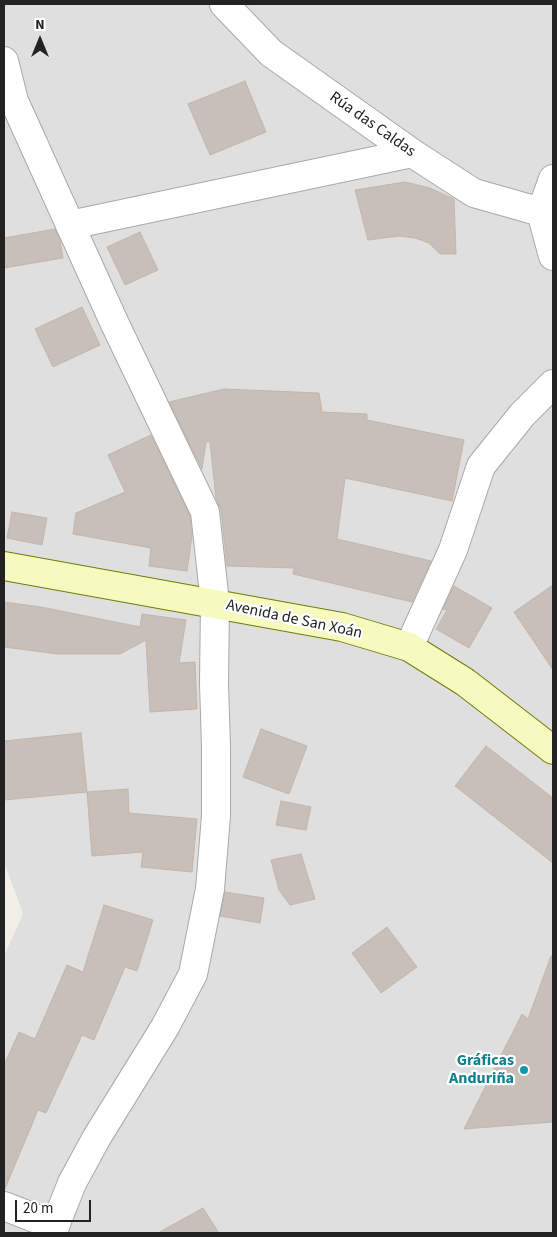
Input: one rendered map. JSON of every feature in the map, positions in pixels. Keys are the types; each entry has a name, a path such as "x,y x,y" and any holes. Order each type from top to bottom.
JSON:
{"main road":[{"name":"Avenida de San Xoán","path":"4,566 216,603 342,628 409,647 465,682 553,750"}],"street":[{"name":"Rúa das Caldas","path":"224,4 271,53 474,193 541,212"},
{"path":"4,61 14,101 114,322 204,512 216,603 214,683 216,816 210,889 193,974 165,1027 96,1137 72,1183 54,1230 4,1206"},
{"path":"70,225 412,152"},
{"path":"553,179 541,212 553,256"},
{"path":"409,647 453,550 482,466 522,415 553,384"}],"shaded area":[{"path":"4,4 553,4 553,1233 4,1233 4,956 23,914 4,862"}],"building":[{"path":"245,81 266,132 210,155 188,104"},
{"path":"405,182 430,188 454,199 456,254 440,254 429,243 415,238 399,236 368,240 355,190"},
{"path":"55,229 60,240 63,258 4,268 4,238"},
{"path":"140,232 158,270 125,285 107,247"},
{"path":"82,307 100,345 53,367 35,329"},
{"path":"224,389 319,393 322,412 367,414 367,420 464,440 452,501 345,478 337,539 431,561 412,602 293,574 294,568 227,566 221,510 216,499 210,442 206,442 202,469 169,402"},
{"path":"151,435 190,516 192,536 187,571 149,566 151,548 73,534 76,513 125,492 108,455"},
{"path":"12,512 47,518 42,545 7,538"},
{"path":"553,585 553,670 514,612"},
{"path":"454,586 492,608 469,648 436,629 447,610 443,609"},
{"path":"4,602 41,607 140,627 142,614 186,620 179,663 195,662 197,709 150,712 146,640 120,654 58,654 4,647"},
{"path":"261,729 307,746 289,794 243,777"},
{"path":"81,733 87,792 4,800 4,741"},
{"path":"486,746 553,798 553,863 455,786"},
{"path":"128,789 129,813 197,819 192,872 141,867 143,852 92,856 87,792"},
{"path":"281,801 311,807 306,830 276,825"},
{"path":"301,854 315,899 290,905 279,890 271,860"},
{"path":"225,892 264,898 260,923 220,916"},
{"path":"104,905 153,920 137,971 125,967 94,1040 82,1035 46,1113 38,1110 4,1191 4,1065 19,1032 35,1039 67,965 83,972"},
{"path":"387,927 417,967 381,993 352,953"},
{"name":"Gráficas Anduriña","path":"551,956 553,957 553,1122 464,1129 522,1014 528,1019"},
{"path":"203,1208 219,1233 158,1233"}],"place":[{"name":"Gráficas Anduriña","path":"524,1070"}]}
